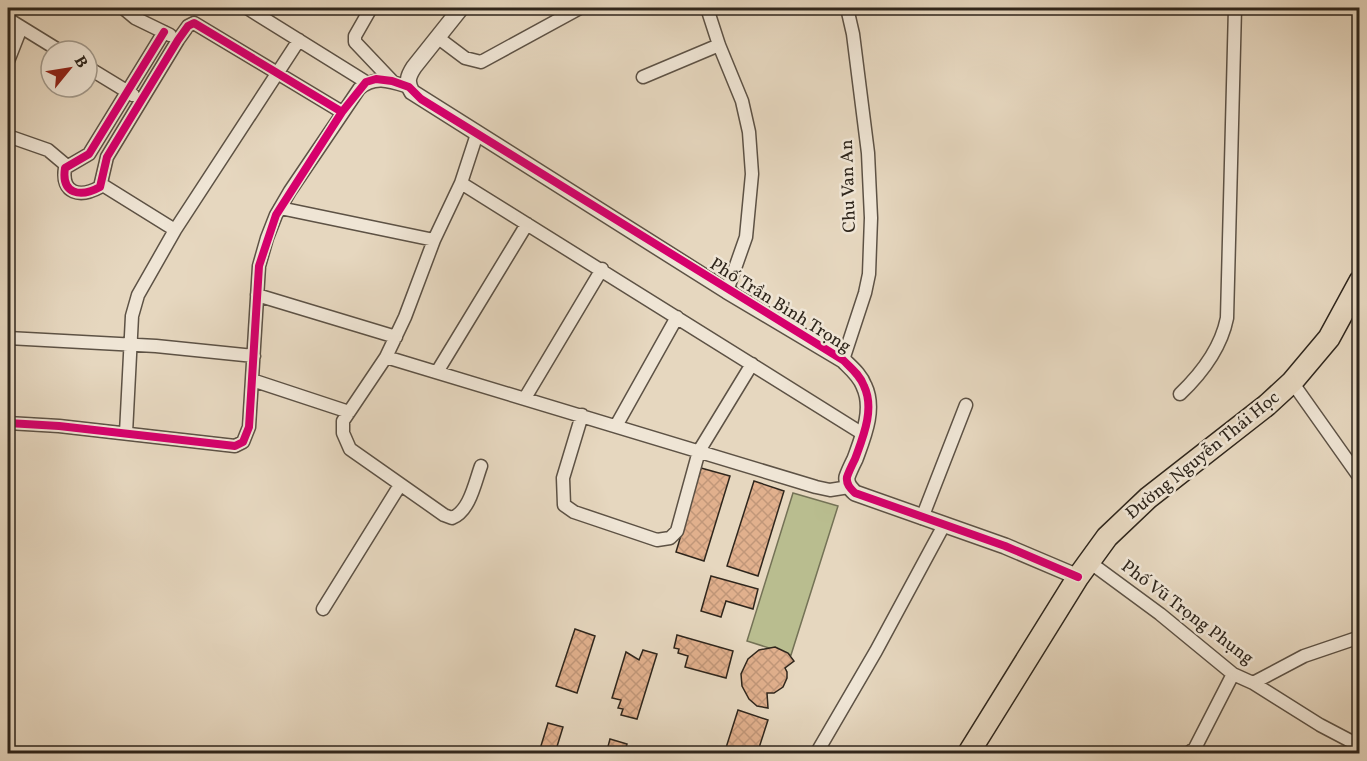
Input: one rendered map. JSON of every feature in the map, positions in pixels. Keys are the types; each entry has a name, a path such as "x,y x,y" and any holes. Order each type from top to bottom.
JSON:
{"highway":[{"name":"Đường Nguyễn Thái Học","path":"968,753 1083,569 1107,537 1148,498 1268,405 1292,382 1329,338 1358,288"}],"street":[{"path":"123,8 135,18 178,40"},
{"path":"247,8 366,82"},
{"path":"371,8 355,36 355,42 392,81"},
{"path":"8,423 59,426 235,446 243,442 249,427 259,267 267,238 280,208 342,112 366,82 376,79 392,81 409,87 408,78 414,67 460,8"},
{"path":"437,37 465,58 481,62 580,8"},
{"path":"706,8 747,117 752,174 746,237 728,291"},
{"name":"Chu Van An","path":"843,360 865,293 871,218 868,153 854,34 847,8"},
{"path":"1180,394 1197,378 1209,361 1224,333 1227,318 1235,8"},
{"path":"8,19 40,39"},
{"path":"164,32 89,154 65,168 64,176 72,192 87,194 100,187 107,157 178,40 188,26 194,23 342,112"},
{"path":"8,61 21,28"},
{"path":"126,433 132,316 138,295 175,231 299,40"},
{"path":"643,77 719,45"},
{"path":"99,74 142,100"},
{"name":"Phố Trần Bình Trọng","path":"409,87 421,99 728,291 843,360 864,384 868,397 868,414 864,434 847,478 849,487"},
{"path":"477,134 461,183 434,240 396,337 386,357 343,421 343,433 350,449 444,515 452,518 459,515 467,503 482,466"},
{"path":"8,136 48,150 68,166"},
{"path":"461,183 864,434"},
{"path":"101,184 175,231"},
{"path":"280,208 434,240"},
{"path":"437,372 527,224"},
{"path":"525,398 602,269"},
{"path":"257,295 396,337"},
{"path":"615,426 677,317"},
{"path":"8,338 130,345 254,356"},
{"path":"386,357 816,487 830,490 849,487 855,493 922,518 1083,569"},
{"path":"582,415 563,478 564,505 574,512 657,540 670,538 677,531 699,451 752,364"},
{"path":"252,380 349,412"},
{"path":"1292,382 1359,478"},
{"path":"922,518 966,405"},
{"path":"323,609 400,485"},
{"path":"816,753 876,651 944,525"},
{"name":"Phố Vũ Trọng Phụng","path":"1083,569 1160,614 1233,674 1359,746"},
{"path":"1252,683 1304,656 1359,637"},
{"path":"1187,753 1195,748 1233,674"}],"green space":[{"path":"793,493 838,506 791,655 747,641"}],"building":[{"path":"701,468 730,476 704,561 676,552"},
{"path":"754,481 784,491 758,576 727,566"},
{"path":"711,576 758,589 753,609 726,601 721,617 701,611"},
{"path":"575,629 595,636 577,693 556,686"},
{"path":"677,635 733,651 726,678 685,667 688,656 678,653 679,649 674,648"},
{"path":"775,647 788,653 794,661 785,668 787,678 783,687 774,693 767,693 768,708 757,706 749,699 742,686 741,674 748,659 759,650"},
{"path":"643,650 657,654 637,719 621,715 623,709 618,708 621,700 612,698 626,652 639,660"},
{"path":"738,710 768,720 757,754 724,754"},
{"path":"548,723 563,727 555,753 540,749"},
{"path":"610,739 627,744 624,754 606,754"}],"cycle path":[{"path":"164,32 89,154 65,168 66,183 74,191 86,192 100,187 107,157 178,40 188,26 194,23 342,112"},
{"path":"8,423 59,426 235,446 243,442 249,427 259,266 276,215 342,112 366,82 376,79 392,81 409,87 421,99 843,360 862,382 868,404 864,432 847,477 848,484 855,493 1005,546 1078,577"}]}
